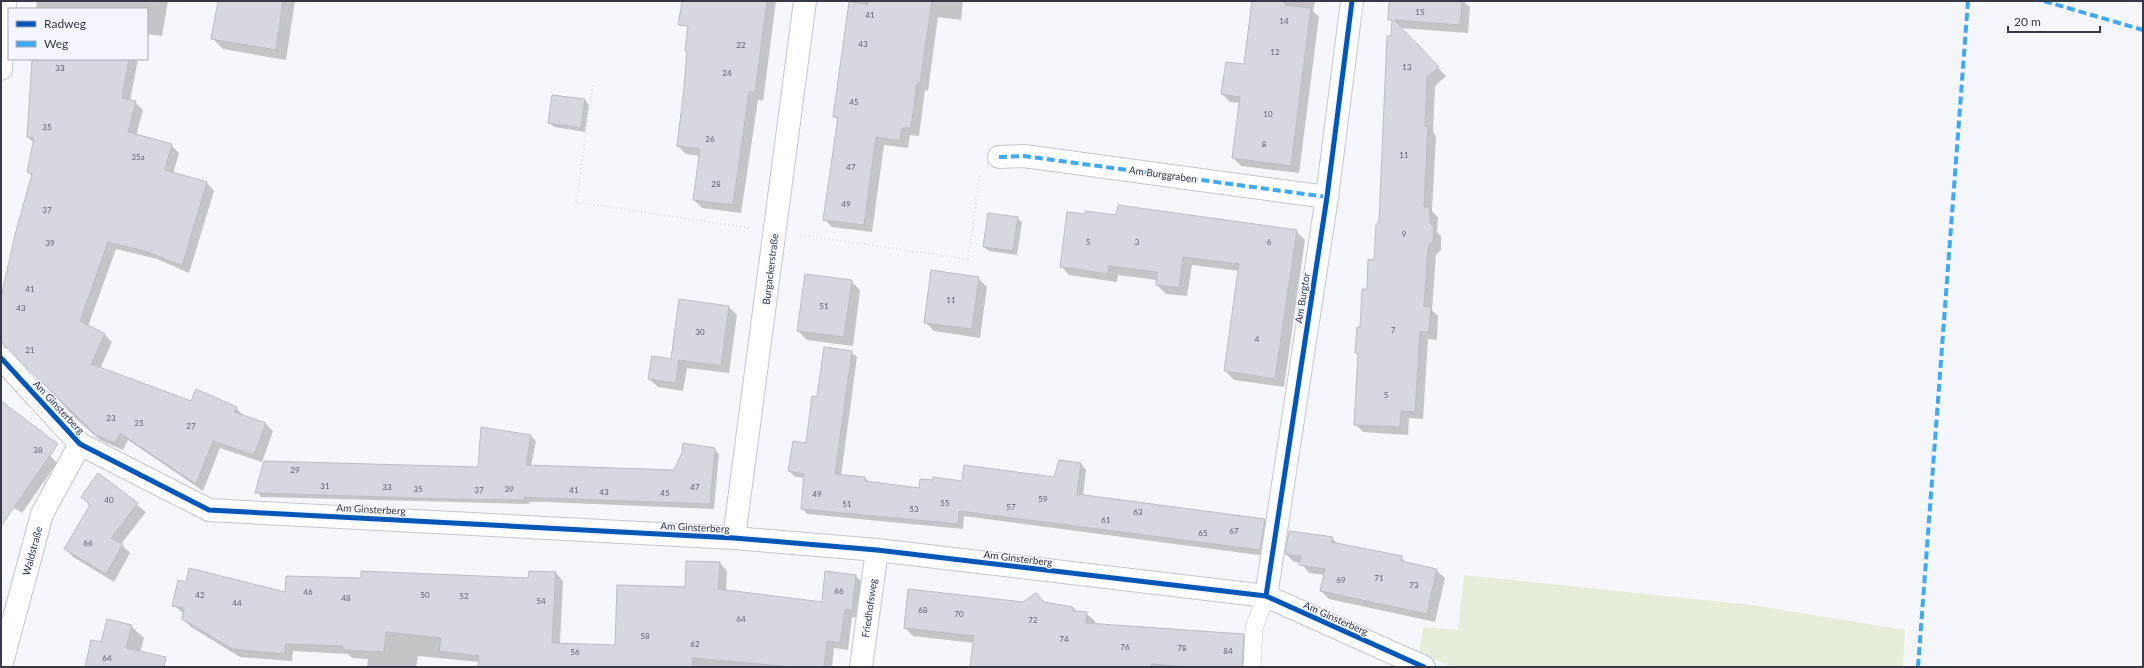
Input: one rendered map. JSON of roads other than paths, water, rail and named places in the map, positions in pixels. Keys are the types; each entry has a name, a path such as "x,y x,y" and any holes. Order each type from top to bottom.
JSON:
{"street":[{"path":"1,69 5,1"},
{"name":"Burgackerstraße","path":"734,538 805,1"},
{"name":"Am Burgtor","path":"1266,596 1327,196 1352,1"},
{"name":"Am Burggraben","path":"1000,157 1024,156 1327,196"},
{"name":"Am Ginsterberg","path":"1,358 80,444 209,510 734,538 877,550 1266,596 1424,667"},
{"name":"Waldstraße","path":"1,666 42,514 80,444"},
{"name":"Friedhofsweg","path":"861,667 877,550"}],"lane":[{"path":"1252,667 1254,628 1266,596"}]}
